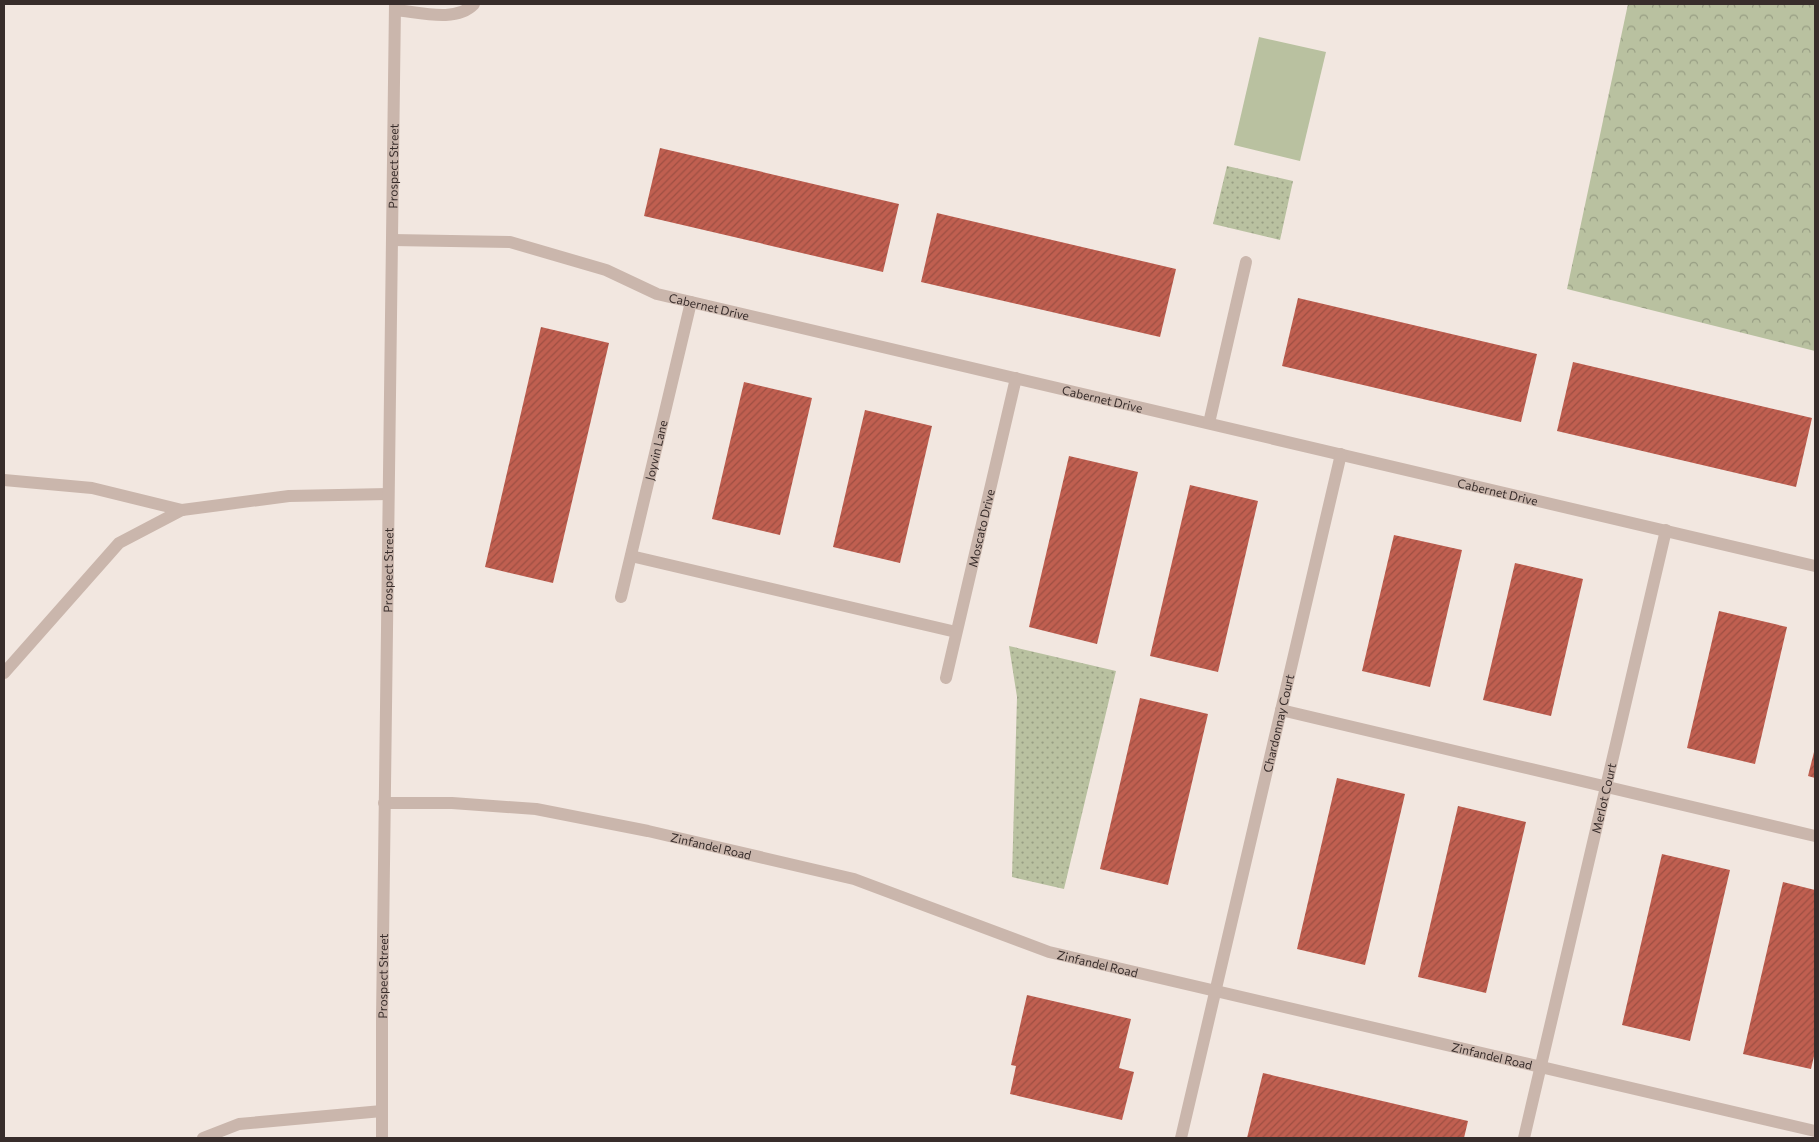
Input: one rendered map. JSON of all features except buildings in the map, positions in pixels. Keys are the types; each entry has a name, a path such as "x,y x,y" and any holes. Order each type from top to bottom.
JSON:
{"street":[{"path":"395,7 451,16 469,10 474,4"},
{"name":"Prospect Street","path":"382,1138 384,803 395,7"},
{"name":"Cabernet Drive","path":"392,240 510,242 606,270 657,294 1815,566"},
{"path":"1209,423 1246,262"},
{"name":"Joyvin Lane","path":"621,597 690,302"},
{"name":"Moscato Drive","path":"946,678 1016,378"},
{"name":"Chardonnay Court","path":"1181,1138 1341,454"},
{"path":"4,480 92,488 182,510"},
{"path":"4,672 119,544 182,510 289,496 388,494"},
{"name":"Merlot Court","path":"1524,1138 1666,530"},
{"path":"631,556 956,632"},
{"path":"1281,710 1815,836"},
{"name":"Zinfandel Road","path":"384,803 452,803 536,809 648,831 854,879 1049,952 1815,1131"},
{"path":"202,1138 239,1124 382,1111"}],"green space":[{"path":"1628,4 1815,4 1815,351 1567,289"},
{"path":"1259,37 1326,52 1300,161 1234,145"},
{"path":"1227,166 1293,181 1280,240 1213,224"},
{"path":"1009,646 1116,671 1064,889 1012,877 1017,697"}]}
